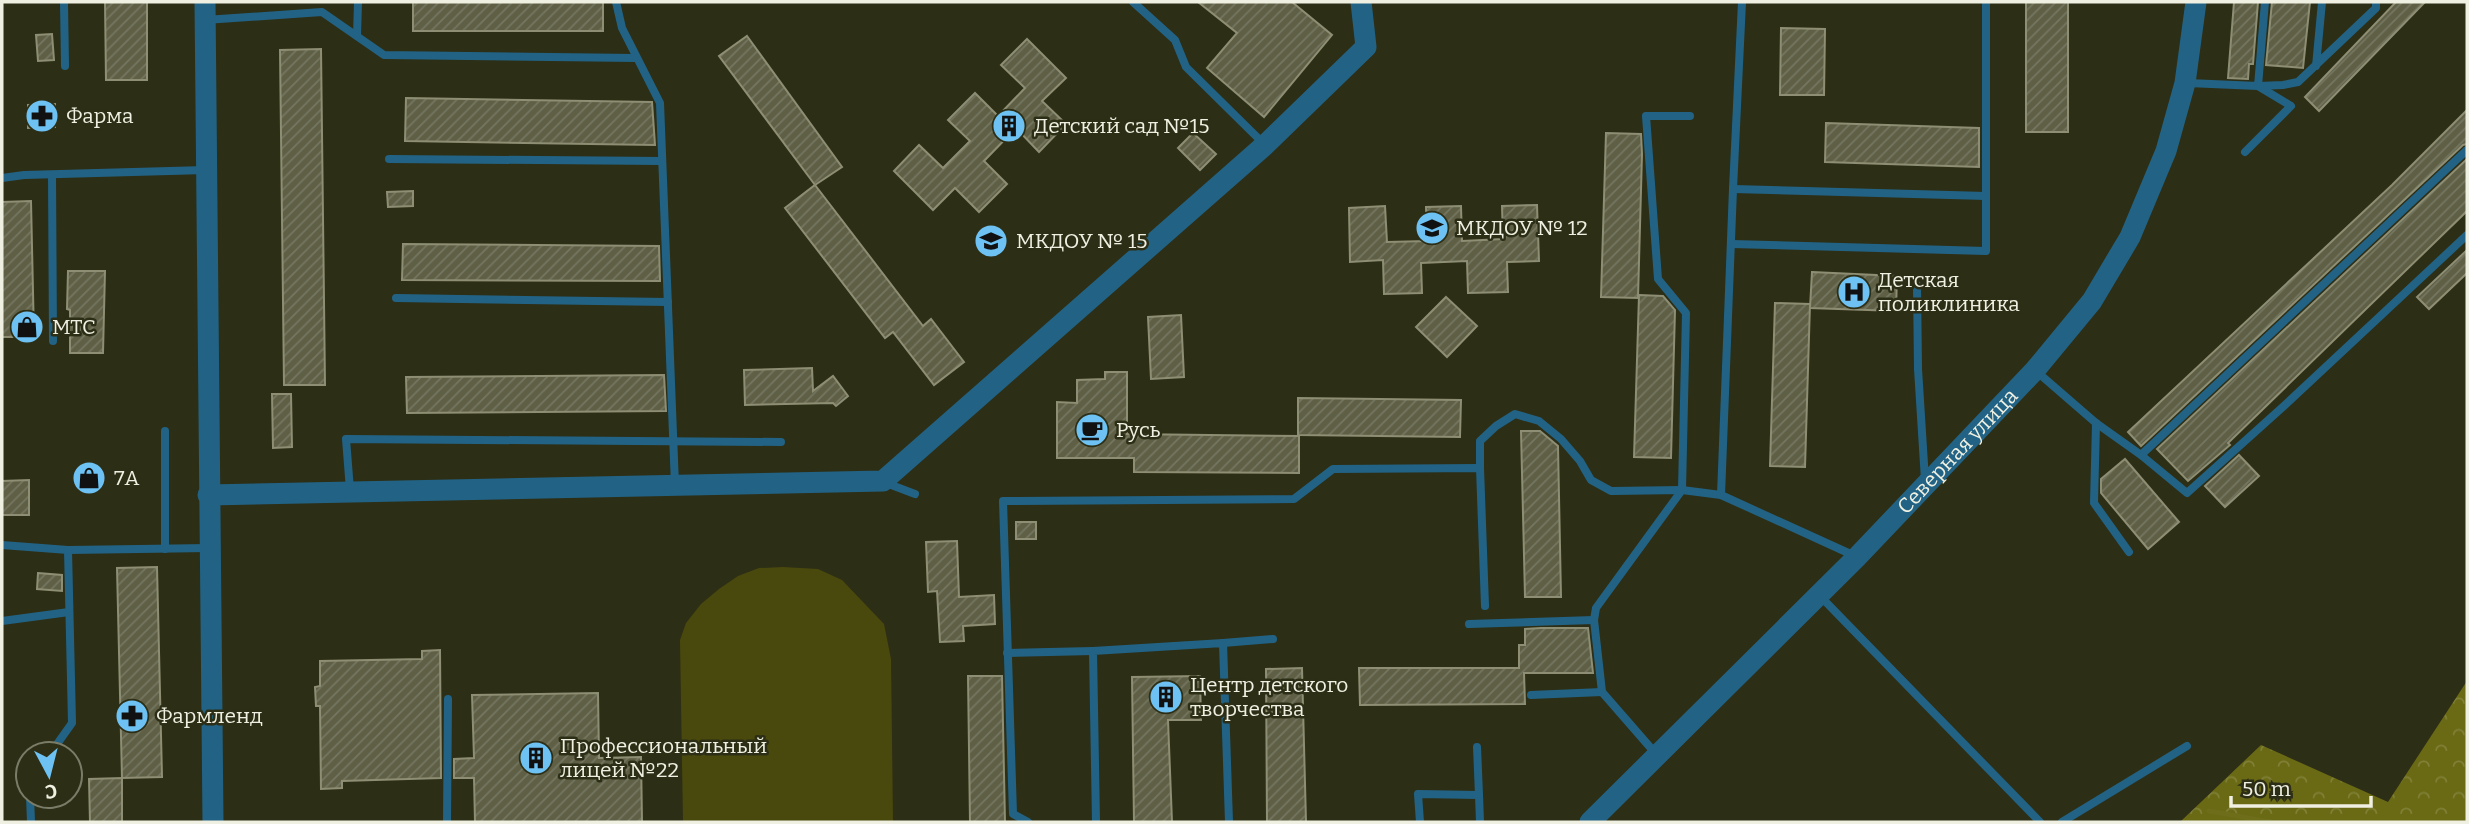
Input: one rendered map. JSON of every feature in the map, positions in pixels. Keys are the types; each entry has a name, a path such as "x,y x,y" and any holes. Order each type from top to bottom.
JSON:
{"street":[{"path":"208,495 883,481 1265,145 1366,47 1361,2"},
{"name":"Северная улица","path":"1590,822 1820,596 2035,370 2092,301 2130,237 2166,151 2185,83 2196,2"},
{"path":"205,11 213,822"}],"lane":[{"path":"64,2 65,66"},
{"path":"357,36 358,2"},
{"path":"616,2 622,28 660,103 675,485"},
{"path":"1133,2 1175,40 1185,67 1265,145"},
{"path":"1721,495 1742,2"},
{"path":"1731,244 1986,251 1986,2"},
{"path":"2258,86 2265,2"},
{"path":"2315,66 2322,2"},
{"path":"2185,83 2258,86 2298,82 2378,4"},
{"path":"205,11 321,12 384,55 636,58"},
{"path":"2245,152 2291,106 2258,86"},
{"path":"1658,756 1601,691 1594,620 1596,608 1682,490 1686,313 1658,279 1646,116 1690,116"},
{"path":"2141,455 2467,150"},
{"path":"388,159 662,161"},
{"path":"2,178 206,170"},
{"path":"52,175 53,341"},
{"path":"1733,189 1986,197"},
{"path":"2035,370 2096,423 2188,493 2467,235"},
{"path":"1917,285 1918,369 1925,486"},
{"path":"396,298 668,302"},
{"path":"1485,606 1480,441 1496,426 1515,414 1539,421 1561,439 1580,461 1591,480 1611,491 1682,490 1721,495 1857,557"},
{"path":"2096,423 2094,503 2129,552"},
{"path":"165,431 165,549"},
{"path":"350,492 346,439 781,442"},
{"path":"1028,822 1013,814 1003,502 1294,499 1333,469 1480,468"},
{"path":"883,481 915,494"},
{"path":"2,545 68,550 209,548"},
{"path":"60,740 72,723 68,550"},
{"path":"1820,596 2040,822"},
{"path":"2,621 69,612"},
{"path":"1469,624 1594,620"},
{"path":"1007,653 1093,651 1273,639"},
{"path":"1223,643 1229,822"},
{"path":"1093,651 1096,822"},
{"path":"1531,695 1601,691"},
{"path":"447,822 449,699"},
{"path":"2062,822 2187,746"},
{"path":"1477,747 1480,822"},
{"path":"1420,822 1418,794 1479,795"}],"green space":[{"path":"2467,681 2467,822 2180,822 2261,745 2388,802"}],"shaded area":[{"path":"759,568 818,569 842,580 884,624 891,659 893,822 683,822 680,640 686,623 701,604 738,576"}],"building":[{"path":"105,2 147,2 147,80 106,80"},
{"path":"413,2 603,2 603,31 413,31"},
{"path":"1198,2 1292,2 1332,35 1264,117 1207,68 1237,33"},
{"path":"2026,2 2068,2 2068,132 2026,132"},
{"path":"2234,2 2258,2 2253,64 2249,64 2248,79 2228,78"},
{"path":"2272,2 2310,2 2303,68 2266,65"},
{"path":"2396,2 2425,2 2319,111 2305,97"},
{"path":"1781,28 1825,29 1824,95 1780,95"},
{"path":"52,34 54,60 38,61 36,35"},
{"path":"747,36 842,167 815,185 719,56"},
{"name":"Детский сад №15","path":"1027,39 1066,78 1042,101 1066,124 1039,152 1016,128 984,161 1007,184 979,212 955,188 933,210 894,171 919,145 943,168 970,141 948,120 975,93 998,116 1025,88 1001,65"},
{"path":"321,49 325,385 284,385 280,50"},
{"path":"406,98 652,102 655,145 405,141"},
{"name":"Фарма","path":"55,104 55,127 28,128 28,105"},
{"path":"2467,110 2467,144 2141,446 2128,432 2392,185"},
{"path":"1826,123 1979,128 1979,167 1825,162"},
{"path":"1193,133 1216,154 1200,170 1178,148"},
{"path":"1606,133 1641,134 1638,298 1601,297"},
{"path":"2467,159 2467,211 2228,443 2230,445 2188,481 2157,449"},
{"path":"815,185 923,326 931,319 964,362 934,385 893,332 885,338 785,208"},
{"path":"413,191 413,206 388,207 387,192"},
{"path":"31,201 34,337 2,337 2,202"},
{"path":"1537,205 1539,261 1507,262 1508,292 1468,293 1467,261 1421,263 1422,293 1384,294 1383,260 1350,262 1349,208 1385,206 1387,242 1427,241 1426,207 1461,206 1462,241 1503,239 1502,206"},
{"path":"403,244 659,246 660,281 402,280"},
{"path":"2467,250 2467,273 2429,309 2417,297"},
{"path":"68,271 105,271 103,353 70,353"},
{"name":"Детская поликлиника","path":"1812,272 1897,276 1896,311 1810,308"},
{"path":"1639,295 1663,296 1675,310 1671,458 1634,457"},
{"path":"1446,297 1477,326 1447,357 1416,327"},
{"path":"1775,303 1810,304 1805,467 1770,466"},
{"path":"1181,315 1184,377 1151,379 1148,317"},
{"path":"812,368 813,391 833,376 848,396 836,406 833,403 745,405 744,370"},
{"path":"1105,372 1127,372 1127,434 1299,436 1299,473 1134,472 1134,458 1057,458 1057,402 1077,403 1077,380 1105,379"},
{"path":"664,375 666,411 407,413 406,377"},
{"path":"272,394 291,394 292,447 273,448"},
{"path":"1298,398 1461,400 1460,437 1298,435"},
{"path":"1521,431 1540,431 1558,446 1561,597 1525,597"},
{"path":"2239,455 2259,476 2225,507 2205,486"},
{"path":"2125,459 2179,522 2148,549 2101,493 2101,479"},
{"path":"29,480 29,515 2,515 2,481"},
{"path":"1016,522 1036,522 1036,539 1016,539"},
{"path":"957,541 959,597 994,595 995,624 963,626 964,641 940,642 937,591 928,592 926,542"},
{"path":"157,567 162,777 122,778 117,568"},
{"path":"38,573 62,575 62,591 37,589"},
{"path":"1588,628 1593,673 1524,673 1525,704 1360,705 1359,668 1519,668 1519,645 1525,645 1525,629"},
{"path":"440,650 441,778 342,781 342,788 321,789 320,706 316,706 315,687 320,686 320,661 422,659 422,651"},
{"path":"1302,668 1306,822 1267,822 1266,669"},
{"path":"968,676 1002,676 1005,822 970,822"},
{"path":"1200,676 1201,720 1168,720 1172,822 1134,822 1132,677"},
{"name":"Профессиональный лицей №22","path":"598,693 599,758 641,757 642,822 475,822 474,778 454,778 454,759 474,758 472,695"},
{"path":"122,778 122,822 90,822 89,779"}],"waterway":[{"path":"2209,811 2271,822"}],"place":[{"name":"Фарма","path":"42,116"},
{"name":"Детский сад №15","path":"1009,126"},
{"name":"МКДОУ № 12","path":"1432,228"},
{"name":"МКДОУ № 15","path":"991,241"},
{"name":"Детская поликлиника","path":"1854,292"},
{"name":"МТС","path":"27,327"},
{"name":"Русь","path":"1092,430"},
{"name":"7А","path":"89,478"},
{"name":"Центр детского творчества","path":"1166,697"},
{"name":"Фармленд","path":"132,716"},
{"name":"Профессиональный лицей №22","path":"536,758"}]}
